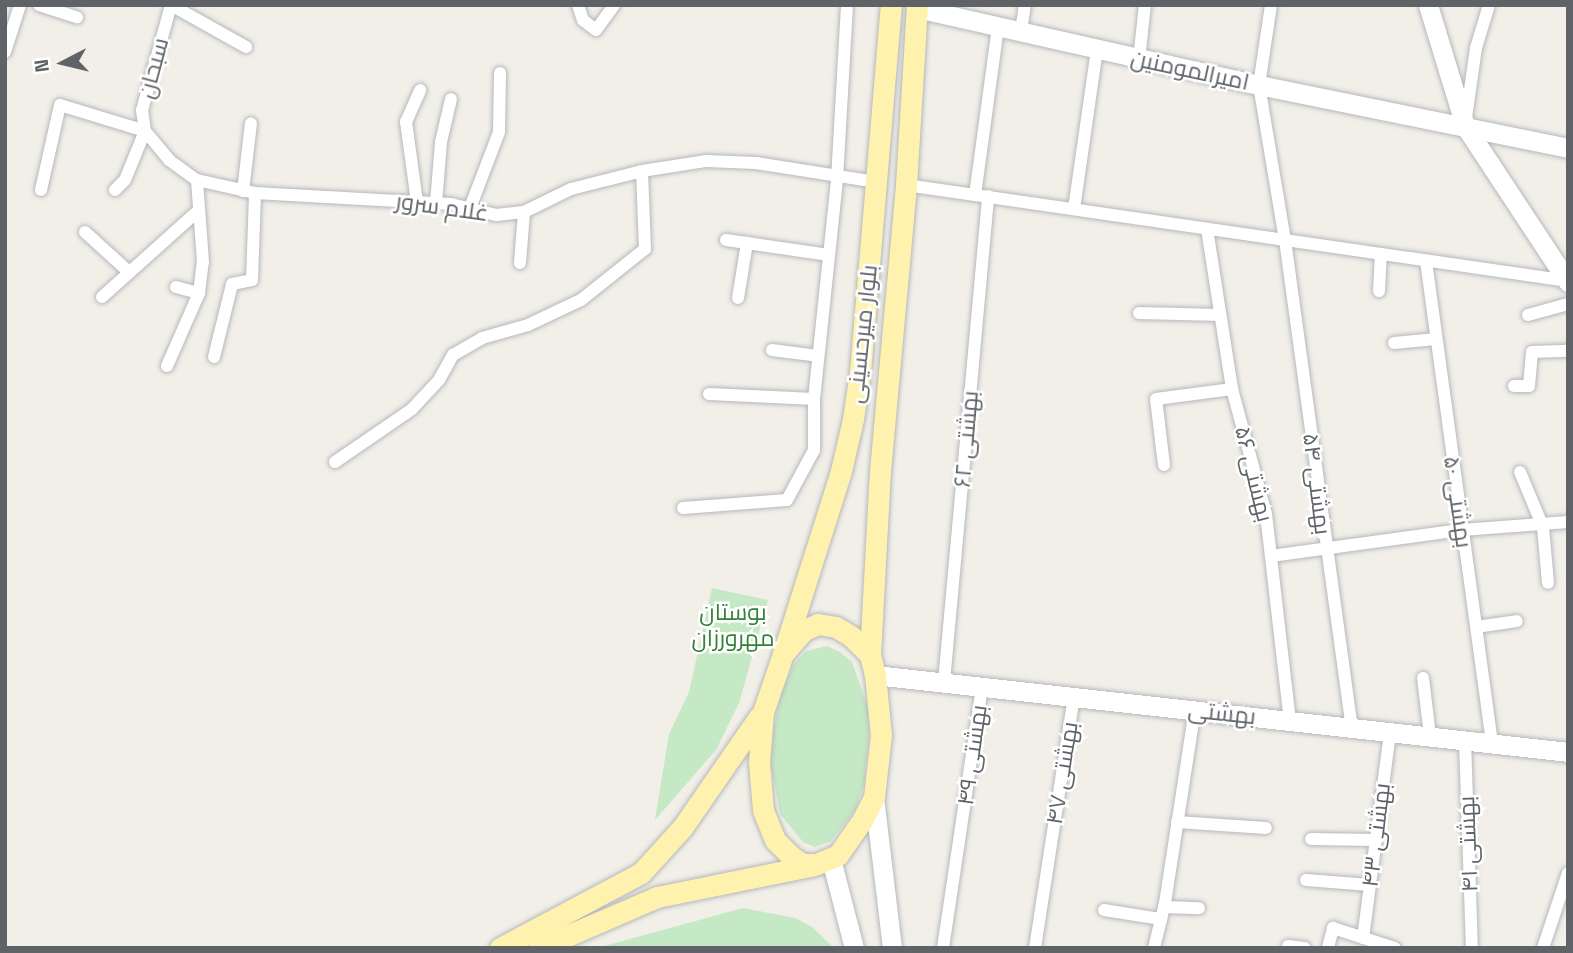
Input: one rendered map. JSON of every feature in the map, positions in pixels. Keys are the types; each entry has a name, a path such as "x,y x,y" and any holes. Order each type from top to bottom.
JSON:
{"main road":[{"name":"بلوار میرحسینی","path":"762,712 841,471 853,419 860,372 891,5"},
{"path":"1428,5 1465,126 1568,282"},
{"name":"بلوار میرحسینی","path":"874,797 881,735 872,665 880,471 906,185 917,7"},
{"name":"امیرالمومنین","path":"917,7 1097,50 1568,148"},
{"path":"783,654 804,630 828,624 851,636 872,665"},
{"name":"بهشتی","path":"872,665 944,682 1568,752"},
{"path":"762,712 759,762 768,826 785,852 803,864 824,862"},
{"path":"499,948 641,873 682,828 762,712"},
{"path":"539,948 657,897 824,862 853,836 874,797"},
{"path":"874,797 892,948"},
{"path":"824,862 854,948"}],"street":[{"path":"5,52 20,5"},
{"path":"38,5 78,17"},
{"path":"171,5 246,47"},
{"name":"سبحان","path":"145,131 142,110 171,5"},
{"path":"578,5 583,20 596,30 614,5"},
{"path":"683,508 787,500 814,450 814,399 837,178 847,5"},
{"path":"1021,32 1025,5"},
{"path":"1139,59 1145,5"},
{"name":"بهشتی ۵۴","path":"1271,5 1259,85 1285,240 1325,547 1352,727"},
{"path":"1465,126 1476,48 1488,6"},
{"name":"بهشتی ۶۲","path":"944,682 981,196 998,27"},
{"path":"1074,209 1097,50"},
{"path":"470,208 499,132 500,73"},
{"path":"417,202 407,122 420,90"},
{"path":"436,203 441,142 452,99"},
{"path":"41,190 60,105 145,131 125,180 115,190"},
{"path":"214,358 232,284 252,280 249,192 251,122"},
{"name":"غلام سرور","path":"145,131 169,160 197,180 249,192 436,203 496,215 524,212 571,189 642,171 706,161 756,163 837,178 876,182"},
{"path":"335,462 412,409 439,380 453,355 482,338 528,324 581,300 645,249 642,171"},
{"path":"167,366 200,293 203,262 197,180"},
{"path":"906,185 1568,282"},
{"path":"102,297 199,210"},
{"path":"520,263 524,212"},
{"name":"بهشتی ۵۶","path":"1207,229 1232,389 1266,514 1290,721"},
{"path":"85,232 129,272"},
{"path":"726,240 829,255"},
{"path":"738,298 747,243"},
{"path":"1379,291 1381,254"},
{"name":"بهشتی ۵۰","path":"1426,261 1492,743"},
{"path":"176,287 200,293"},
{"path":"1528,315 1568,303"},
{"path":"1139,313 1220,315"},
{"path":"1394,343 1436,340"},
{"path":"772,350 818,356"},
{"path":"1514,386 1529,386 1532,352 1568,351"},
{"path":"1164,465 1156,399 1232,389"},
{"path":"709,394 814,399"},
{"path":"1520,472 1543,527 1548,583"},
{"path":"1271,556 1462,530 1543,527 1568,522"},
{"path":"1476,627 1517,621"},
{"path":"1423,678 1430,736"},
{"name":"بهشتی ۴۹","path":"943,948 982,686"},
{"name":"بهشتی ۴۷","path":"1035,948 1074,697"},
{"path":"1154,948 1173,852 1195,710"},
{"name":"بهشتی ۴۳","path":"1363,938 1390,732"},
{"name":"بهشتی ۴۱","path":"1465,740 1472,948"},
{"path":"1177,822 1266,828"},
{"path":"1311,839 1375,840"},
{"path":"1543,948 1568,873"},
{"path":"1306,880 1370,885"},
{"path":"1104,909 1162,913 1199,908"},
{"path":"1328,948 1333,928 1395,948"},
{"path":"1288,946 1305,948"}],"green space":[{"name":"بوستان مهرورزان","path":"712,588 768,600 739,703 716,750 655,820 669,734 689,692"},
{"path":"827,646 852,662 868,708 869,733 864,784 855,810 831,841 815,847 803,842 780,814 771,765 773,732 781,693 794,664 806,651"},
{"path":"743,908 795,918 812,927 834,948 597,948"}]}
